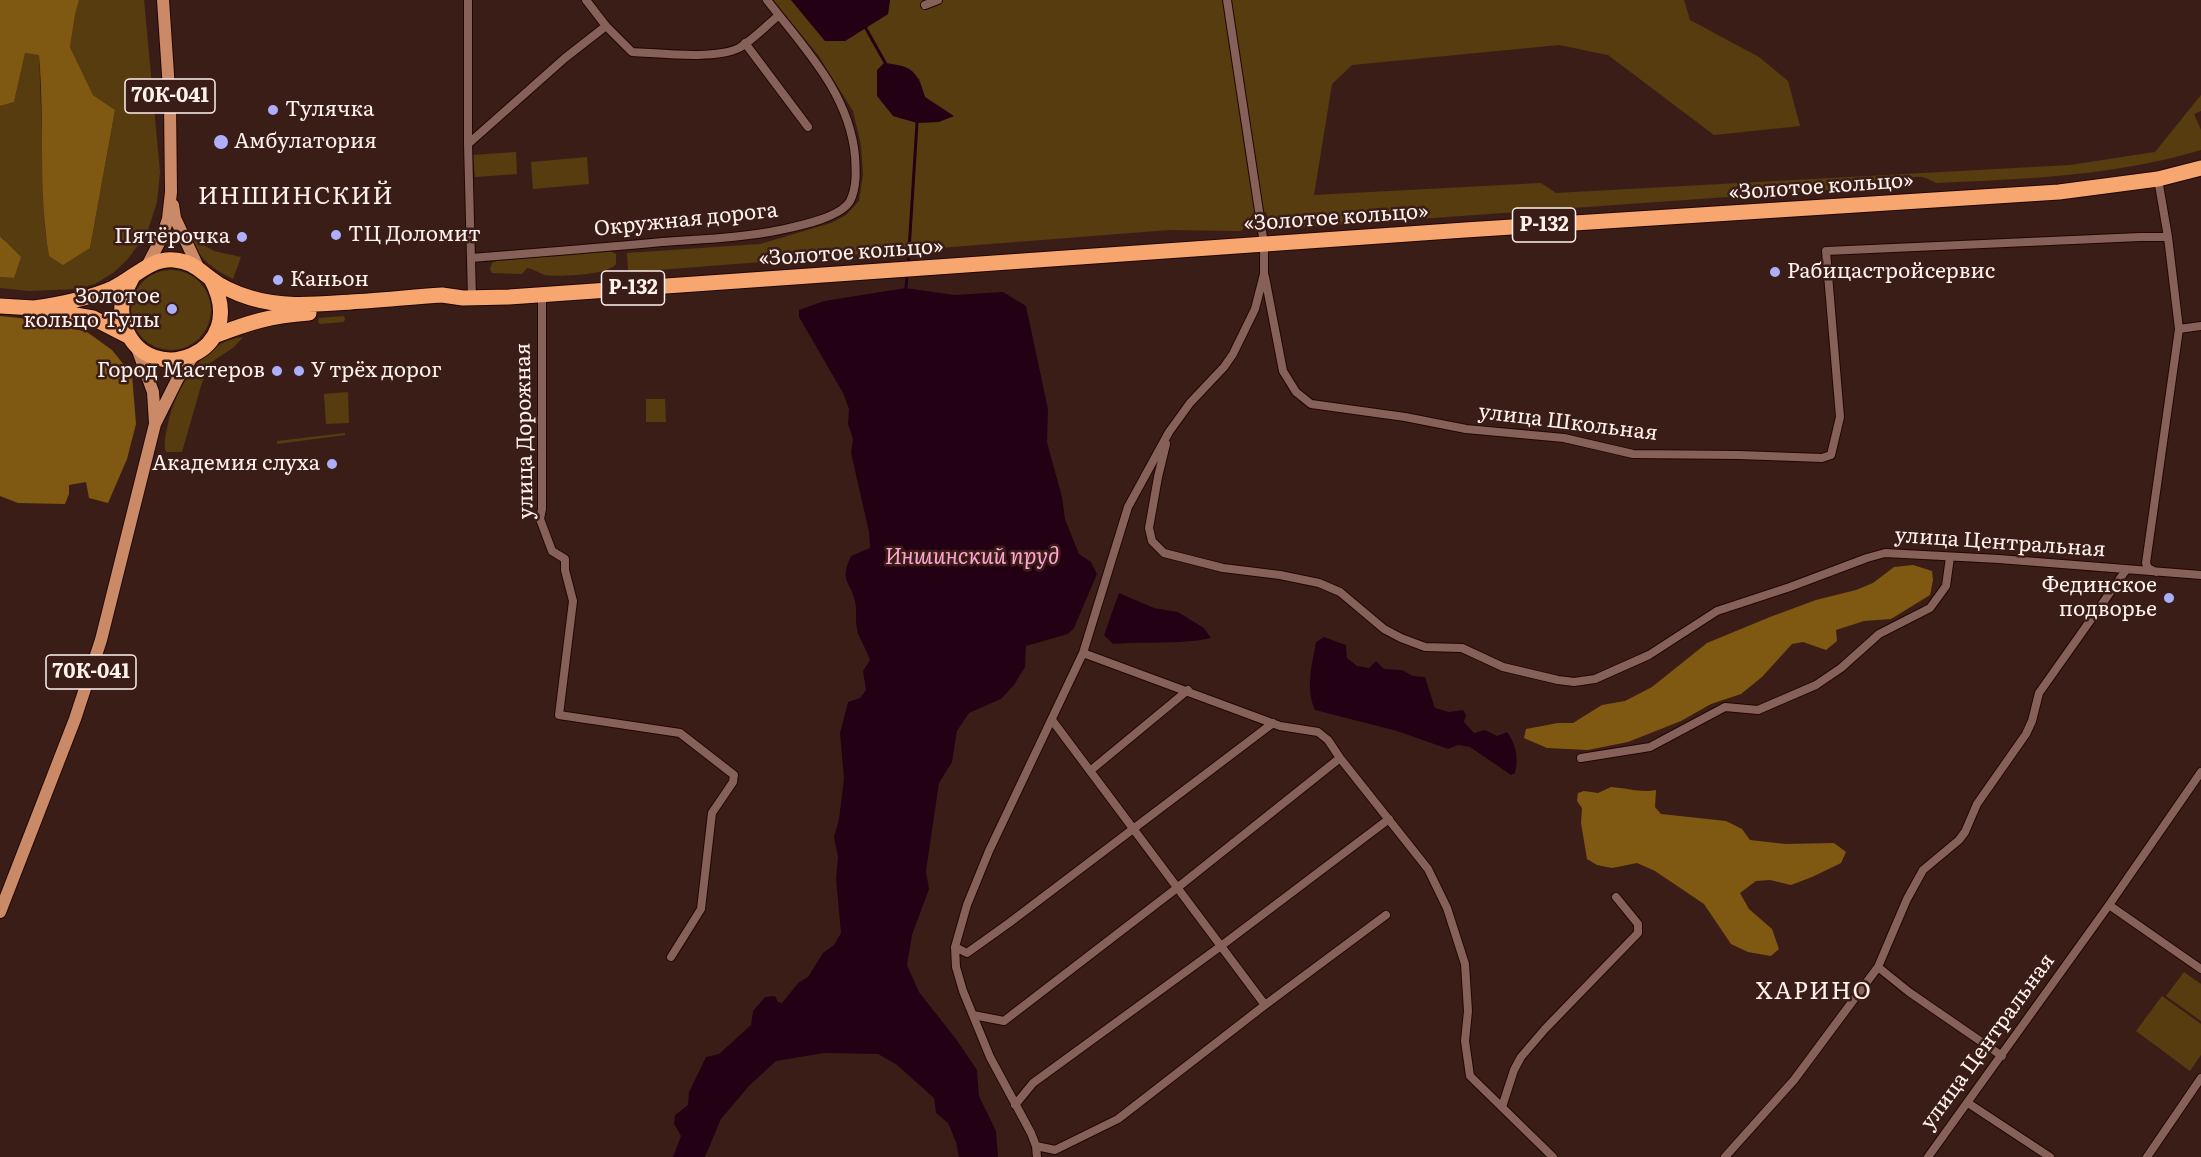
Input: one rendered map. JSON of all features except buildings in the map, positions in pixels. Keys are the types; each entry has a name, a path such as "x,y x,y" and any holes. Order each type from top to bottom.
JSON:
{"highway":[{"name":"«Золотое кольцо»","path":"34,308 94,296 132,278 147,266 173,259 186,261 198,267 215,286 249,298 278,304 315,304 442,295 467,298 2059,192 2158,179 2201,168"},
{"name":"«Золотое кольцо»","path":"132,278 124,292 121,318 133,342"},
{"path":"214,336 222,314 215,286"},
{"name":"«Золотое кольцо»","path":"0,306 34,308 93,318 163,360 177,360 193,356 214,336 274,316 385,307 444,305 467,298"}],"main road":[{"name":"70К-041","path":"147,266 168,219 171,192 170,104 163,0"},
{"name":"70К-041","path":"171,192 175,218 198,267"},
{"name":"70К-041","path":"133,342 153,392 155,424"},
{"name":"70К-041","path":"0,912 75,719 101,640 155,424 178,378 193,356"}],"street":[{"path":"467,298 471,258 468,0"},
{"path":"586,0 606,26 632,52 680,54 732,51 745,44 779,15"},
{"name":"Окружная дорога","path":"471,258 757,234 816,220 841,210 850,200 856,178 854,147 849,123 832,87 810,54 767,0"},
{"path":"925,5 938,0"},
{"path":"1036,1157 1036,1146 1031,1133 990,1057 973,1015 956,967 955,947 967,905 990,851 1083,653 1128,507 1169,432 1190,403 1224,367 1233,354 1255,309 1264,274 1264,244 1227,0"},
{"path":"468,144 565,58 606,26"},
{"path":"745,44 808,128"},
{"path":"2156,572 2148,568 2146,564 2179,329 2168,237 2158,179"},
{"name":"улица Школьная","path":"1264,274 1285,374 1298,394 1311,404 1405,417 1466,429 1564,438 1633,454 1822,458 1831,455 1840,419 1826,251 2168,237"},
{"name":"улица Дорожная","path":"542,294 542,509 540,519 552,551 565,559 564,570 573,601 559,715 680,733 734,775 733,782 712,813 701,909 671,957"},
{"path":"2179,329 2201,326"},
{"name":"улица Центральная","path":"1169,432 1150,522 1152,541 1164,553 1223,568 1280,575 1319,583 1340,592 1384,629 1401,638 1425,647 1462,648 1503,668 1558,680 1580,682 1595,679 1650,655 1717,611 1790,588 1876,554 1894,552 2201,575"},
{"path":"1581,758 1650,747 1725,707 1758,710 1816,685 1841,668 1879,634 1930,608 1946,586 1950,557"},
{"path":"1725,1157 1794,1080 1878,967 1907,899 1923,870 1959,840 1965,832 1977,804 2026,734 2032,722 2039,693 2126,570"},
{"path":"1083,653 1273,723 1318,732 1328,740 1428,869 1447,908 1465,964 1469,1074 1553,1157"},
{"path":"1090,771 1188,690"},
{"path":"1052,720 1264,1005"},
{"path":"955,947 967,953 1273,723"},
{"path":"973,1015 1004,1021 1178,888 1340,758"},
{"name":"улица Центральная","path":"1928,1157 2109,905 2201,771"},
{"path":"1015,1105 1033,1083 1221,946 1389,819"},
{"path":"1502,1107 1514,1070 1521,1057 1638,933 1638,924 1616,897"},
{"path":"2109,905 2201,969"},
{"path":"1036,1146 1055,1150 1118,1119 1264,1005 1386,915"},
{"path":"1878,967 1909,992 2002,1056"},
{"path":"2146,1157 2201,1078"},
{"path":"1968,1103 2049,1157"}],"shaded area":[{"path":"0,0 79,0 70,47 93,95 115,110 90,248 63,265 49,256 46,231 39,55 25,53 14,102 0,106"},
{"path":"79,0 144,0 160,172 157,202 147,233 127,260 113,273 95,284 75,289 29,291 0,288 0,277 14,278 4,239 0,236 0,106 14,102 25,53 39,54 45,230 49,256 90,248 115,110 93,95 70,47"},
{"path":"773,0 791,0 825,41 845,41 888,14 890,0 1684,0 1690,20 1759,57 1788,81 1800,126 1714,135 1608,55 1559,45 1352,65 1332,84 1314,195 1541,183 1556,193 2070,165 2155,152 2201,95 2201,111 2194,114 2201,130 2201,150 2136,166 2036,178 1936,183 1915,177 1905,179 1895,185 1279,229 1269,222 1266,212 1251,216 1248,224 1241,231 1169,230 633,272 628,270 627,253 760,244 831,223 846,215 859,201 863,174 861,145 853,111 818,55","holes":["919,78 925,97 953,116 923,122 893,116"]},
{"path":"516,152 517,174 475,177 473,155"},
{"path":"587,157 589,184 533,189 531,162"},
{"path":"0,236 21,257 14,278 0,277"},
{"path":"193,239 214,251 241,257 233,279 203,259 191,241"},
{"path":"608,250 616,254 616,264 612,268 594,273 552,276 527,268 522,274 492,273 490,269 492,263 496,261"},
{"path":"163,270 179,270 200,281 211,302 211,318 200,339 179,350 163,350 149,344 137,332 131,318 131,302 137,288 149,276"},
{"path":"0,316 38,320 87,332 112,350 132,375 136,424 127,459 108,503 89,498 86,482 69,485 69,494 65,504 18,503 0,496"},
{"path":"344,316 343,322 320,324 318,322 319,318"},
{"path":"243,337 234,347 210,363 182,452 166,452 165,438 172,410 184,382 193,369 215,347 229,340"},
{"path":"348,392 349,423 326,424 324,394"},
{"path":"646,399 665,399 666,422 646,422"},
{"path":"345,433 345,435 277,444 277,441"},
{"path":"1913,565 1932,571 1930,595 1891,619 1864,621 1836,630 1837,641 1826,650 1803,642 1792,644 1762,677 1741,694 1711,704 1681,721 1628,742 1588,750 1547,748 1524,738 1526,729 1558,723 1573,723 1602,705 1625,701 1652,687 1707,643 1816,600 1856,590 1873,583 1894,567"},
{"path":"1611,787 1639,791 1656,790 1655,807 1661,814 1726,821 1742,829 1750,840 1785,844 1834,843 1846,852 1841,863 1812,877 1791,885 1770,880 1756,881 1740,893 1749,909 1772,929 1779,949 1771,956 1748,952 1731,944 1704,904 1655,871 1637,863 1612,868 1597,865 1587,859 1581,823 1582,808 1577,801 1578,793 1584,791 1598,793"},
{"path":"2184,972 2201,984 2201,1021 2166,996"},
{"path":"2162,996 2201,1024 2201,1055 2190,1071 2136,1031"}],"water":[{"path":"791,0 890,0 888,14 845,41 825,41"},
{"path":"884,63 912,71 925,97 954,116 939,122 917,123 893,116 877,96 877,70"},
{"name":"Иншинский пруд","path":"906,288 954,295 1003,292 1026,306 1048,409 1047,442 1062,497 1065,519 1079,554 1091,562 1097,574 1074,628 1068,634 1026,646 1025,667 1014,685 1001,699 969,713 957,731 952,762 939,783 926,871 929,889 912,935 907,965 919,992 977,1070 979,1096 996,1131 998,1157 959,1157 948,1123 936,1113 934,1098 897,1065 878,1054 824,1053 776,1061 749,1086 721,1119 705,1157 673,1157 681,1136 674,1124 675,1115 688,1105 689,1092 706,1057 719,1054 751,1025 753,1011 765,997 775,996 778,1002 782,1003 798,983 808,977 823,953 834,945 841,933 836,879 838,857 834,837 839,819 844,779 840,733 848,702 860,698 866,690 863,671 870,660 856,626 855,601 846,571 851,556 870,548 869,532 851,453 853,439 848,424 849,409 843,393 799,317 799,310 824,301"},
{"path":"1119,593 1154,608 1178,612 1204,628 1211,638 1113,644 1104,635"},
{"path":"1324,637 1346,645 1347,658 1357,666 1369,668 1376,661 1384,669 1402,670 1413,676 1425,677 1435,708 1449,712 1463,710 1466,715 1464,722 1474,733 1485,730 1497,736 1507,732 1516,751 1515,773 1511,775 1470,747 1458,745 1448,749 1397,731 1315,710 1310,693 1311,668 1316,642"}],"waterway":[{"path":"864,25 887,66"},
{"path":"908,266 916,120"},
{"path":"906,288 907,275"}],"place":[{"name":"Тулячка","path":"273,110"},
{"name":"Амбулатория","path":"221,142"},
{"name":"ТЦ Доломит","path":"336,235"},
{"name":"Пятёрочка","path":"242,237"},
{"name":"Рабицастройсервис","path":"1775,272"},
{"name":"Каньон","path":"278,280"},
{"name":"Золотое кольцо Тулы","path":"172,309"},
{"name":"Город Мастеров","path":"277,371"},
{"name":"У трёх дорог","path":"299,371"},
{"name":"Академия слуха","path":"332,464"},
{"name":"Фединское подворье","path":"2169,598"}],"district":[{"name":"ИНШИНСКИЙ","path":"296,197"},
{"name":"ХАРИНО","path":"1814,992"}]}
